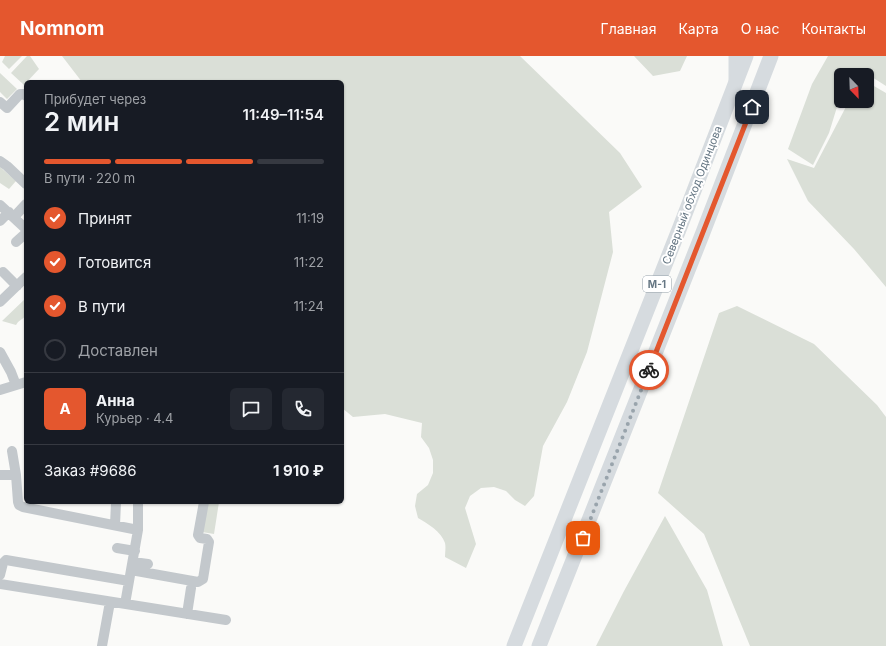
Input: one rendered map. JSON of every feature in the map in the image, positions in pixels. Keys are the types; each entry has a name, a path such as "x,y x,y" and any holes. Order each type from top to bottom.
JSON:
{"highway":[{"name":"Северный обход Одинцова","path":"514,646 746,56"},
{"name":"М-1","path":"539,646 771,56"}],"main road":[{"name":"М-1","path":"735,56 735,84"}],"street":[{"path":"0,102 7,108 20,94 24,94"},
{"path":"0,161 24,182"},
{"path":"0,205 24,227"},
{"path":"0,222 24,205"},
{"path":"16,242 24,234"},
{"path":"3,272 17,286"},
{"path":"2,297 24,279"},
{"path":"0,352 11,372 21,383 0,390"},
{"path":"12,451 20,505 38,506 138,530"},
{"path":"0,475 16,475"},
{"path":"115,525 116,504"},
{"path":"125,604 138,530 138,504"},
{"path":"117,548 133,561 198,582 200,581 203,579 209,542 207,539 200,538 198,535 204,504"},
{"path":"0,575 3,562 6,560 129,581"},
{"path":"133,561 148,564"},
{"path":"0,584 226,620"},
{"path":"187,614 191,588"},
{"path":"102,646 110,602"}],"shaded area":[{"path":"5,56 22,56 9,69 2,62"},
{"path":"27,56 30,56 39,69 29,80 24,80 24,85 11,73"},
{"path":"62,56 520,56 620,153 642,187 609,212 613,252 587,352 567,402 543,446 534,496 525,506 515,500 506,491 494,487 481,488 470,496 465,508 476,544 466,568 445,557 445,543 443,539 434,528 418,518 415,506 417,494 428,485 433,473 433,460 429,448 421,437 422,423 385,414 353,417 344,410 344,80 80,80"},
{"path":"634,56 687,56 680,71 653,76"},
{"path":"828,56 886,56 886,86 874,78 874,68 834,68 834,108 837,108 829,133 813,165 788,149 812,84"},
{"path":"0,73 17,89 7,99 0,92"},
{"path":"874,86 886,93 886,287 854,249 808,201 787,159 814,168 845,108 874,108"},
{"path":"0,167 16,181 9,189 0,183"},
{"path":"24,300 24,318 16,325 2,321"},
{"path":"737,306 814,344 877,405 886,417 886,646 750,646 704,534 658,493 719,313"},
{"path":"207,504 219,504 214,534 202,532"},
{"path":"665,516 707,590 723,646 596,646 624,591"}],"way so far":[{"path":"583,538 649,370"}],"route":[{"path":"649,370 752,107"}]}
